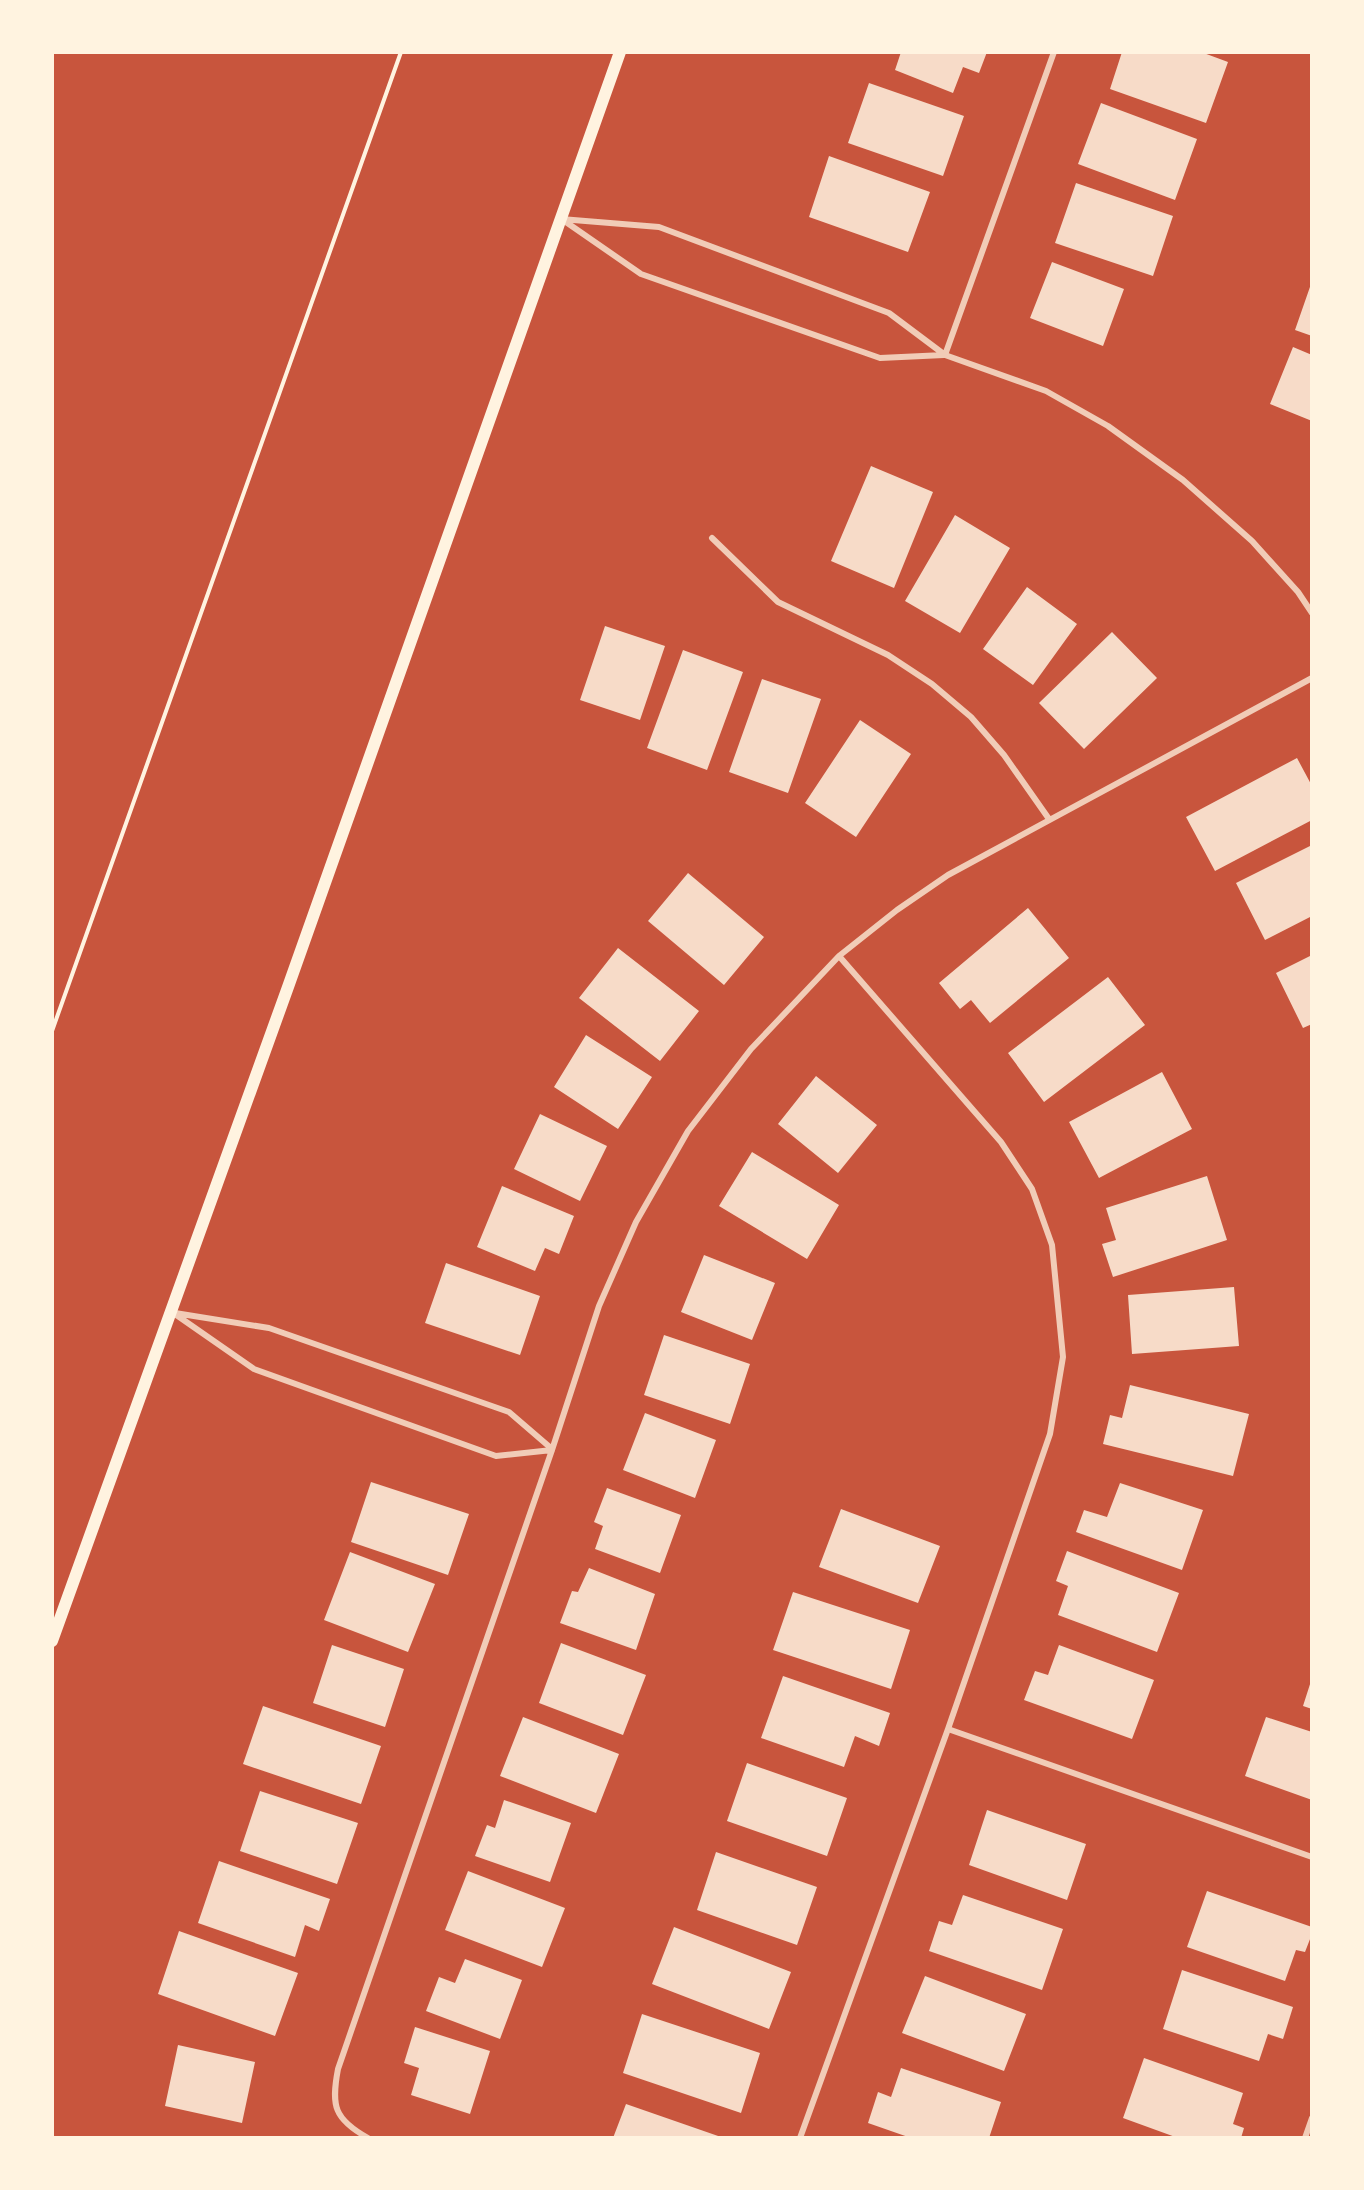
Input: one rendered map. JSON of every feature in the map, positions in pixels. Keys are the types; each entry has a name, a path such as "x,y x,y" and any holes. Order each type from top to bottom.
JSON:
{"main road":[{"path":"52,1641 172,1312 620,52"}],"street":[{"path":"945,355 1054,52"},
{"path":"561,219 641,274 880,358 945,355"},
{"path":"561,219 659,227 889,313 945,355 1046,392 1108,426 1183,480 1252,542 1298,592 1311,613"},
{"path":"712,538 778,602 888,655 932,684 971,717 997,747 1049,819"},
{"path":"368,2138 350,2127 337,2110 334,2091 338,2069 552,1450 599,1306 636,1222 688,1131 751,1048 838,956 897,910 948,875 1311,678"},
{"path":"800,2138 948,1729 1050,1434 1063,1357 1052,1245 1032,1189 1001,1142 838,956"},
{"path":"172,1312 254,1369 496,1456 552,1450"},
{"path":"172,1312 269,1328 509,1412 552,1450"},
{"path":"948,1729 1311,1857"},
{"path":"1305,2138 1311,2118"}],"path":[{"path":"52,1031 401,52"}],"building":[{"path":"901,52 987,52 979,73 963,67 953,93 895,70"},
{"path":"1122,52 1201,52 1228,62 1206,123 1110,89"},
{"path":"869,83 964,116 943,176 848,143"},
{"path":"1101,103 1197,139 1175,200 1078,164"},
{"path":"829,156 930,192 908,252 809,217"},
{"path":"1076,183 1173,216 1153,276 1055,243"},
{"path":"1052,262 1124,289 1103,346 1030,318"},
{"path":"1312,284 1312,336 1295,330"},
{"path":"1293,347 1312,355 1312,421 1270,404"},
{"path":"871,466 933,492 894,588 831,561"},
{"path":"955,515 1010,548 960,633 905,601"},
{"path":"1027,587 1077,624 1033,685 983,649"},
{"path":"605,626 665,646 640,720 580,700"},
{"path":"1112,632 1157,678 1084,749 1039,703"},
{"path":"683,650 743,672 707,770 647,748"},
{"path":"762,679 821,699 788,793 729,772"},
{"path":"860,720 911,754 856,837 805,803"},
{"path":"1297,758 1312,786 1312,820 1215,871 1186,817"},
{"path":"1312,845 1312,916 1265,940 1236,883"},
{"path":"688,873 764,937 724,985 648,921"},
{"path":"1028,908 1069,958 990,1023 971,1000 960,1009 939,983"},
{"path":"618,948 699,1011 660,1061 579,998"},
{"path":"1312,955 1312,1024 1303,1028 1276,973"},
{"path":"1108,977 1145,1025 1044,1102 1008,1053"},
{"path":"586,1035 652,1077 618,1129 554,1087"},
{"path":"1162,1072 1192,1129 1099,1178 1069,1122"},
{"path":"816,1076 877,1125 838,1173 778,1124"},
{"path":"540,1114 607,1146 580,1201 514,1169"},
{"path":"752,1152 839,1205 807,1259 719,1206"},
{"path":"1207,1176 1227,1240 1113,1277 1102,1244 1116,1240 1106,1208"},
{"path":"502,1186 574,1216 559,1254 545,1248 535,1271 477,1247"},
{"path":"704,1255 775,1283 752,1340 681,1312"},
{"path":"446,1263 540,1296 520,1355 425,1323"},
{"path":"1234,1287 1239,1346 1132,1354 1128,1295"},
{"path":"664,1335 750,1364 730,1424 644,1395"},
{"path":"1130,1385 1249,1414 1233,1476 1103,1444 1110,1415 1122,1418"},
{"path":"645,1413 716,1440 695,1498 623,1470"},
{"path":"371,1482 469,1514 448,1575 351,1542"},
{"path":"1120,1483 1203,1510 1182,1570 1076,1532 1084,1510 1107,1517"},
{"path":"607,1488 681,1515 660,1573 595,1549 603,1526 594,1522"},
{"path":"841,1509 940,1546 918,1603 819,1567"},
{"path":"1067,1551 1179,1593 1157,1652 1058,1615 1068,1586 1056,1581"},
{"path":"350,1552 435,1584 408,1652 324,1620"},
{"path":"589,1568 655,1594 636,1650 560,1623 572,1591 578,1592"},
{"path":"793,1592 910,1630 891,1689 773,1650"},
{"path":"561,1643 646,1675 623,1735 539,1703"},
{"path":"332,1645 404,1669 385,1727 313,1703"},
{"path":"1059,1645 1154,1680 1132,1739 1024,1700 1035,1671 1048,1675"},
{"path":"783,1676 890,1713 879,1746 855,1736 844,1767 761,1738"},
{"path":"1312,1682 1312,1709 1303,1706"},
{"path":"263,1706 381,1746 361,1804 243,1764"},
{"path":"523,1717 619,1754 596,1813 500,1776"},
{"path":"1266,1717 1312,1732 1312,1800 1245,1776"},
{"path":"747,1763 847,1798 827,1856 727,1821"},
{"path":"260,1791 358,1823 337,1884 240,1851"},
{"path":"504,1800 571,1823 550,1882 475,1856 487,1825 495,1828"},
{"path":"987,1810 1086,1844 1067,1900 969,1865"},
{"path":"716,1852 817,1887 797,1945 697,1910"},
{"path":"219,1861 330,1899 319,1931 305,1925 295,1957 198,1923"},
{"path":"468,1871 565,1908 542,1967 445,1930"},
{"path":"1207,1891 1312,1927 1312,1934 1305,1952 1296,1950 1285,1981 1187,1947"},
{"path":"963,1895 1063,1929 1042,1990 929,1951 939,1921 952,1925"},
{"path":"674,1927 791,1972 769,2029 652,1984"},
{"path":"179,1931 298,1973 275,2036 158,1994"},
{"path":"465,1959 522,1980 500,2039 426,2011 439,1977 455,1983"},
{"path":"1182,1970 1293,2007 1283,2039 1268,2034 1259,2061 1163,2029"},
{"path":"925,1976 1026,2014 1004,2071 902,2033"},
{"path":"642,2014 760,2053 741,2113 623,2073"},
{"path":"415,2027 490,2051 470,2114 411,2095 419,2068 404,2063"},
{"path":"178,2045 255,2062 242,2123 165,2106"},
{"path":"1144,2058 1243,2093 1233,2124 1244,2128 1241,2138 1178,2138 1123,2118"},
{"path":"901,2068 1001,2102 989,2138 911,2138 868,2123 878,2092 891,2097"},
{"path":"626,2104 721,2137 721,2138 613,2138"}]}
